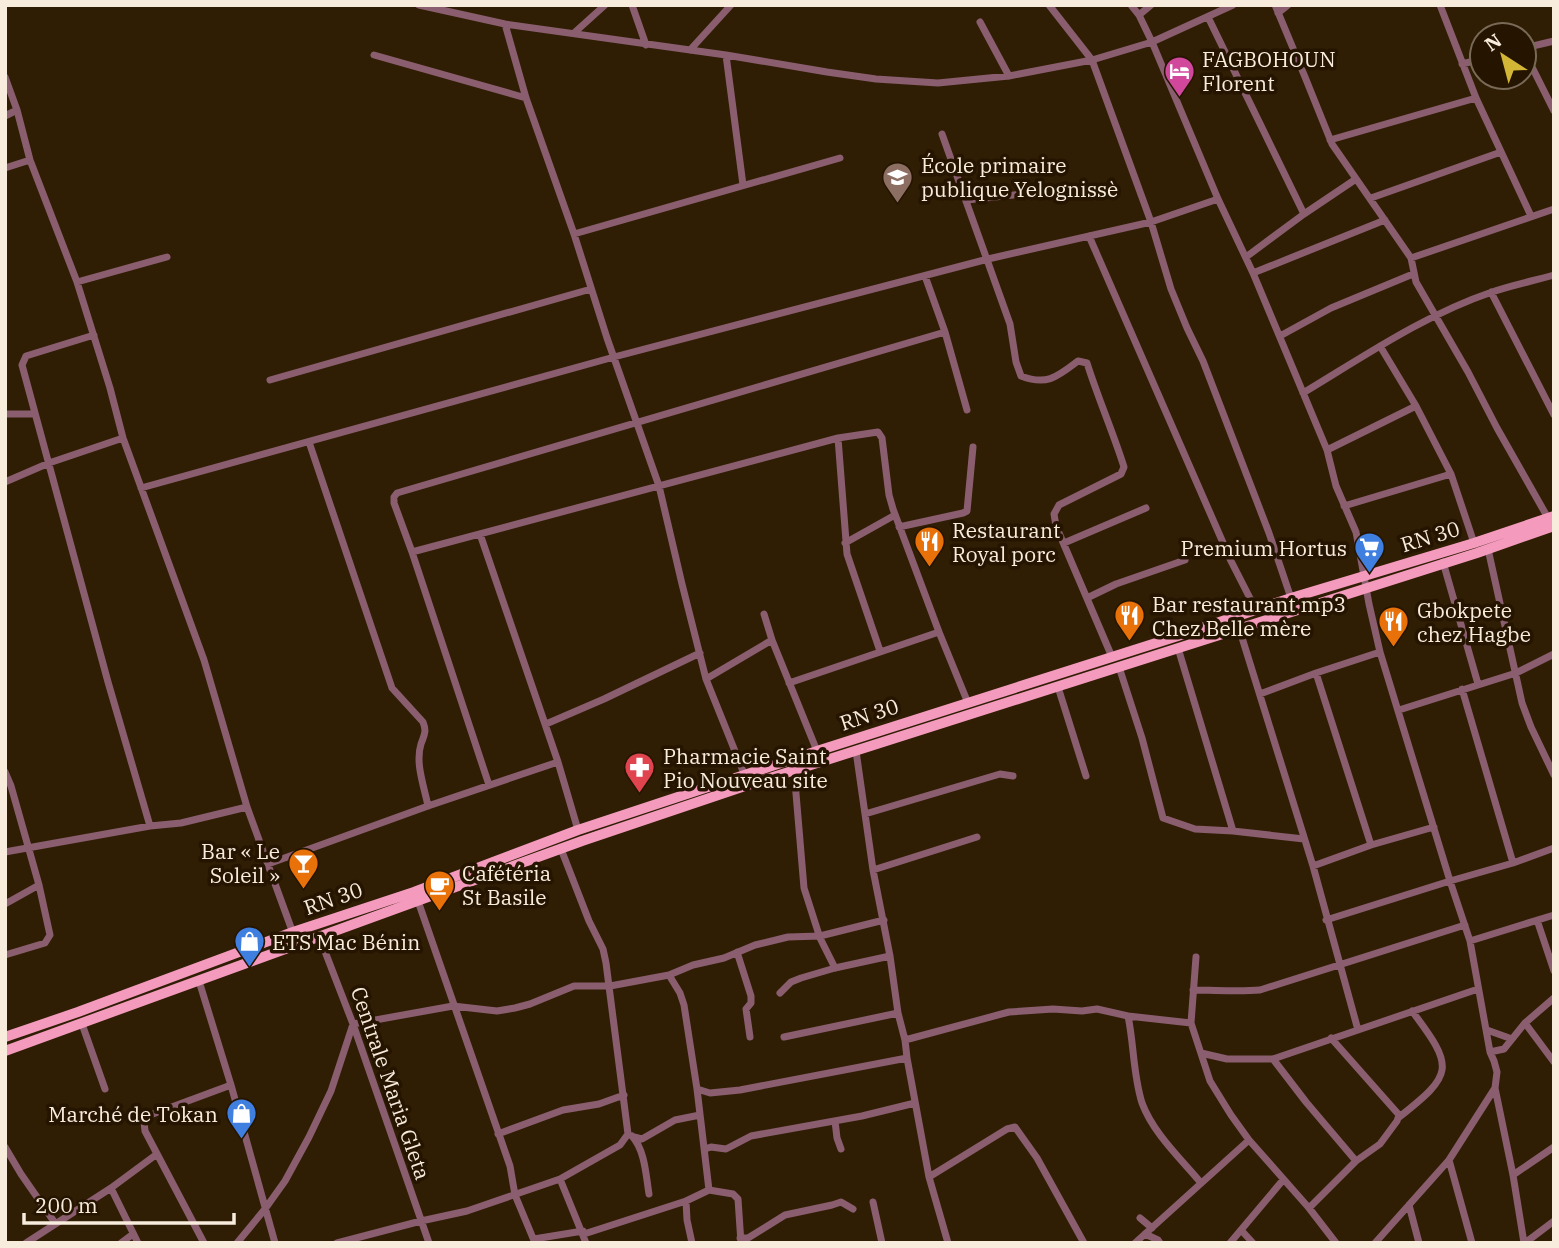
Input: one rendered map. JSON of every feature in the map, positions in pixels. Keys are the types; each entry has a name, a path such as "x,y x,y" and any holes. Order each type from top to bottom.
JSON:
{"main road":[{"name":"RN 30","path":"5,1051 561,849 794,770 1178,648 1474,543 1552,520"},
{"name":"RN 30","path":"5,1037 578,830 1291,598 1365,582 1488,549 1552,520"}],"street":[{"path":"419,5 505,24 827,72 938,83 1009,76 1092,60 1152,41 1233,5"},
{"path":"574,33 605,5"},
{"path":"632,5 646,45"},
{"path":"690,50 731,5"},
{"path":"1049,5 1092,60 1151,222 1171,289 1203,361 1291,598"},
{"path":"1131,5 1152,41 1218,199 1280,336 1327,450 1336,486 1356,532 1380,652 1470,941 1490,1052 1497,1072 1495,1088 1524,1243 1554,1221"},
{"path":"1139,15 1151,5"},
{"path":"1288,5 1276,9 1330,140 1411,258 1416,282 1497,428 1552,520"},
{"path":"1440,5 1476,98 1531,216"},
{"path":"1208,17 1304,214"},
{"path":"980,22 1009,76"},
{"path":"505,24 526,98 659,486 706,678 745,776"},
{"path":"374,55 526,98"},
{"path":"726,55 743,185"},
{"path":"1462,64 1468,62"},
{"path":"5,77 30,160 77,282 110,388 122,438 204,660 247,807 297,944"},
{"path":"1538,78 1554,111"},
{"path":"1330,140 1476,98"},
{"path":"5,116 17,110"},
{"path":"942,134 1010,324 1021,376 1032,380 1047,380 1057,377 1078,362 1087,363 1124,467 1121,474 1059,505 1054,514 1056,526 1112,657"},
{"path":"1371,198 1501,152"},
{"path":"574,234 840,158"},
{"path":"5,168 30,160"},
{"path":"1246,257 1356,179"},
{"path":"967,200 1032,193"},
{"path":"141,488 614,357 988,259 1151,222 1218,199"},
{"path":"1411,258 1554,209"},
{"path":"1253,273 1385,220"},
{"path":"1089,236 1231,561 1256,610"},
{"path":"77,282 167,257"},
{"path":"1280,336 1331,308 1413,274"},
{"path":"1303,393 1435,316 1491,292 1554,275"},
{"path":"925,276 945,332 967,410"},
{"path":"270,380 591,289"},
{"path":"1491,292 1554,415"},
{"path":"489,785 394,503 397,493 945,332"},
{"path":"93,335 26,356 23,365 108,682 150,826"},
{"path":"1380,346 1451,474 1474,543"},
{"path":"1327,450 1416,407"},
{"path":"5,414 35,414"},
{"path":"412,552 838,439 878,432 882,438 889,495 895,515 968,703"},
{"path":"5,482 49,463 122,438"},
{"path":"838,439 847,554 880,651"},
{"path":"309,442 392,688 426,728 419,763 428,806"},
{"path":"899,527 967,511 973,447"},
{"path":"1344,506 1451,474"},
{"path":"1064,543 1146,508"},
{"path":"845,543 895,515"},
{"path":"481,534 558,762 578,830"},
{"path":"1488,549 1525,713 1554,775"},
{"path":"1087,598 1116,584 1185,561"},
{"path":"1443,562 1478,684"},
{"path":"764,614 817,751"},
{"path":"1238,628 1304,839 1358,1030"},
{"path":"789,683 939,632"},
{"path":"706,678 772,640"},
{"path":"1178,648 1233,831"},
{"path":"1260,694 1380,652"},
{"path":"545,724 700,653"},
{"path":"1399,710 1516,673 1554,654"},
{"path":"1119,667 1142,738 1163,818 1195,830 1233,831 1304,839"},
{"path":"1316,673 1371,845"},
{"path":"1058,687 1086,776"},
{"path":"1462,689 1513,863"},
{"path":"856,751 898,1013 929,1177 948,1243"},
{"path":"268,864 558,762"},
{"path":"794,770 804,888 820,936 835,968"},
{"path":"5,772 39,885 50,936 45,943 5,955"},
{"path":"865,814 1000,774 1013,776"},
{"path":"5,852 181,823 247,807"},
{"path":"1312,866 1434,827"},
{"path":"873,870 976,837"},
{"path":"1326,920 1554,848"},
{"path":"561,849 603,949 631,1136 638,1144 649,1195"},
{"path":"5,904 39,885"},
{"path":"418,901 510,1166 515,1195 534,1241 584,1236 687,1201 709,1190 733,1194 738,1199 740,1240 748,1238 785,1215 841,1202 853,1209"},
{"path":"1470,941 1554,915"},
{"path":"237,1243 285,1181 322,1112 353,1024 453,1006 497,1011 514,1009 574,986 610,986 669,975 755,945 788,937 820,936 884,920"},
{"path":"1537,920 1554,971"},
{"path":"1193,990 1261,990 1465,925"},
{"name":"Centrale Maria Gleta","path":"319,936 353,1024 429,1243"},
{"path":"737,952 751,996 751,1003 746,1009 750,1037"},
{"path":"780,993 791,982 835,968 890,956"},
{"path":"1196,957 1191,1023 1214,1089 1249,1140 1336,1243"},
{"path":"669,975 684,1005 701,1115 709,1190"},
{"path":"199,981 275,1243"},
{"path":"1201,1053 1227,1059 1273,1059 1478,989"},
{"path":"1490,1052 1504,1049 1525,1023 1554,998"},
{"path":"905,1040 1009,1012 1053,1009 1082,1012 1097,1009 1128,1016 1191,1023"},
{"path":"1309,1208 1356,1161 1380,1144 1400,1116 1431,1091 1443,1072 1443,1063 1435,1041 1412,1011"},
{"path":"784,1037 898,1013"},
{"path":"1128,1016 1137,1083 1143,1105 1154,1126 1201,1183"},
{"path":"1525,1023 1554,1062"},
{"path":"82,1024 105,1089"},
{"path":"1487,1030 1512,1039"},
{"path":"1331,1038 1400,1116"},
{"path":"697,1089 709,1093 740,1090 907,1058"},
{"path":"1273,1059 1356,1161"},
{"path":"204,1243 145,1131 144,1122 150,1115 230,1085"},
{"path":"1375,1243 1449,1160 1495,1088"},
{"path":"498,1134 563,1110 599,1104 624,1095"},
{"path":"705,1149 726,1149 751,1136 915,1103"},
{"path":"631,1136 642,1139 675,1120 701,1115"},
{"path":"835,1121 841,1150"},
{"path":"929,1177 1007,1129 1015,1127 1037,1158 1084,1243"},
{"path":"337,1243 467,1211 560,1179 631,1136"},
{"path":"1135,1243 1249,1140"},
{"path":"5,1147 55,1223"},
{"path":"1513,1175 1554,1147"},
{"path":"26,1243 111,1188 157,1154"},
{"path":"1449,1160 1472,1243"},
{"path":"560,1179 584,1236"},
{"path":"1230,1243 1283,1180"},
{"path":"111,1188 138,1243"},
{"path":"687,1201 687,1220 692,1243"},
{"path":"873,1202 882,1243"},
{"path":"1409,1205 1419,1243"},
{"path":"1140,1218 1155,1226 1159,1241"},
{"path":"1241,1230 1253,1243"},
{"path":"121,1243 133,1234"},
{"path":"1145,1234 1159,1241"}],"place":[{"name":"FAGBOHOUN Florent","path":"1179,98"},
{"name":"École primaire publique Yelognissè","path":"898,204"},
{"name":"Restaurant Royal porc","path":"929,569"},
{"name":"Premium Hortus","path":"1370,575"},
{"name":"Bar restaurant mp3 Chez Belle mère","path":"1129,643"},
{"name":"Gbokpete chez Hagbe","path":"1394,649"},
{"name":"Pharmacie Saint Pio Nouveau site","path":"640,795"},
{"name":"Bar « Le Soleil »","path":"303,890"},
{"name":"Cafétéria St Basile","path":"439,912"},
{"name":"ETS Mac Bénin","path":"249,969"},
{"name":"Marché de Tokan","path":"241,1141"}]}
